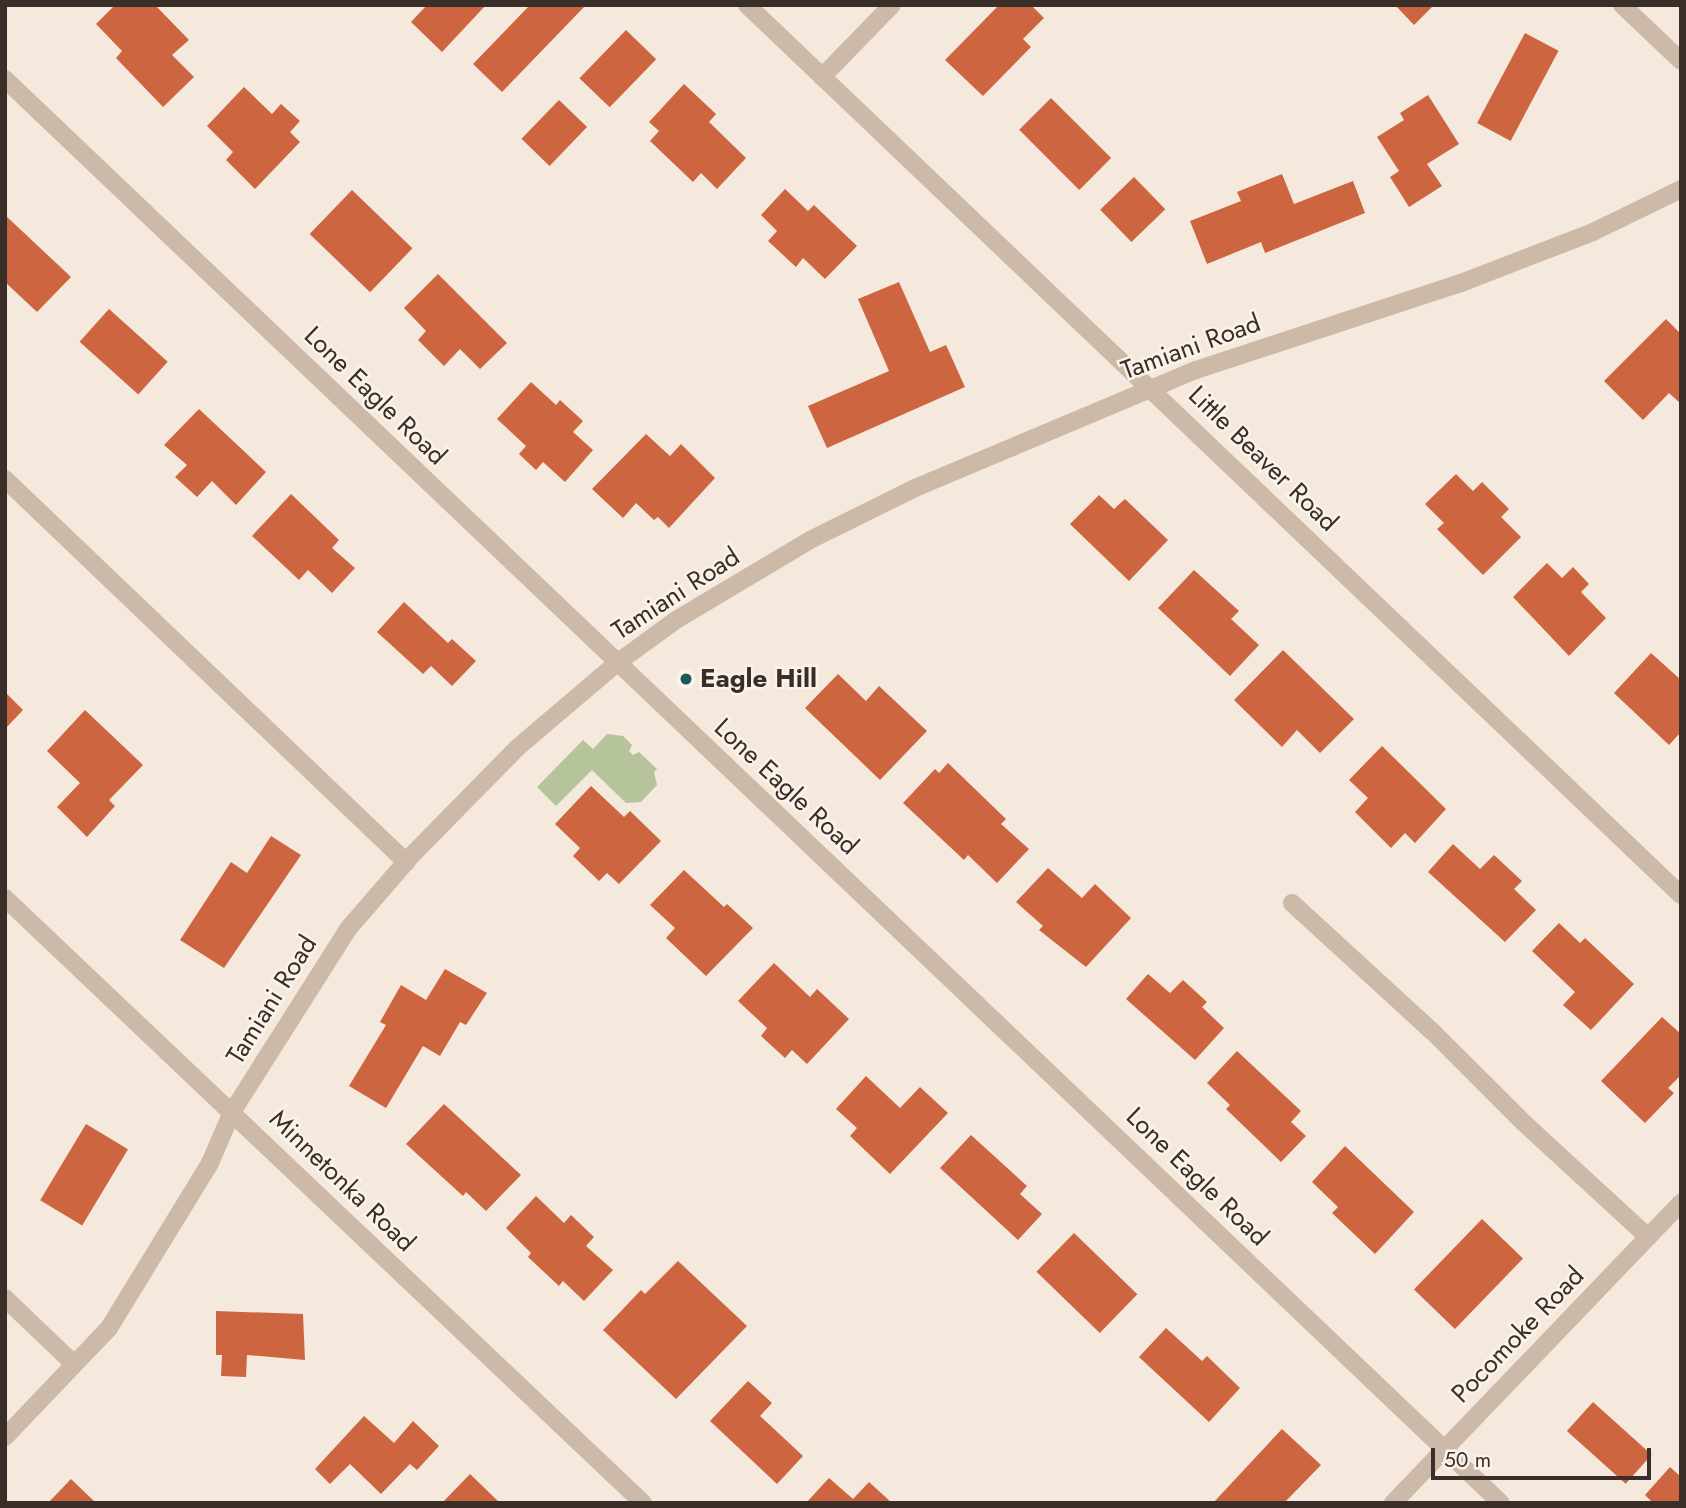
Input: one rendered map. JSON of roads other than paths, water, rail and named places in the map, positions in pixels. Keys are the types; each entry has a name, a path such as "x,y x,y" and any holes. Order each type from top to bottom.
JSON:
{"street":[{"name":"Little Beaver Road","path":"747,5 1681,895"},
{"path":"822,77 892,5"},
{"path":"1622,5 1681,61"},
{"name":"Lone Eagle Road","path":"5,79 1501,1503"},
{"name":"Tamiani Road","path":"5,1437 109,1328 210,1163 232,1112 348,929 406,862 517,748 617,663 676,620 810,540 915,488 1196,370 1461,283 1593,232 1681,189"},
{"path":"5,479 406,862"},
{"name":"Minnetonka Road","path":"5,898 643,1503"},
{"path":"1292,903 1433,1032 1523,1122 1648,1237"},
{"name":"Pocomoke Road","path":"1393,1503 1681,1203"},
{"path":"5,1298 75,1364"}],"place":[{"name":"Eagle Hill","path":"686,679"}]}
